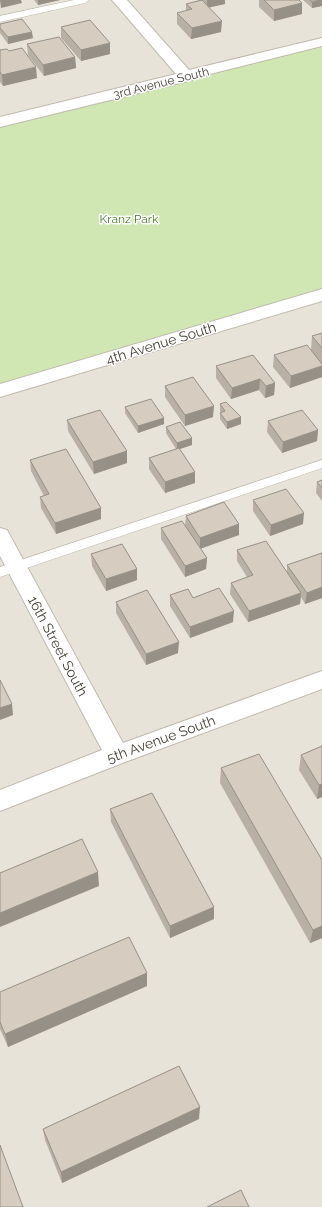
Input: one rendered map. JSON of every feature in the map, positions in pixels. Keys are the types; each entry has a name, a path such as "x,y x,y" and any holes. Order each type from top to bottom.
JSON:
{"street":[{"path":"119,0 187,77"},
{"name":"3rd Avenue South","path":"0,122 187,77 322,42"},
{"name":"4th Avenue South","path":"0,391 322,295"},
{"name":"16th Street South","path":"0,536 8,570 116,755"},
{"name":"5th Avenue South","path":"0,801 116,755 322,680"}],"lane":[{"path":"0,19 85,0"},
{"path":"8,570 322,464"}],"shaded area":[{"path":"0,0 322,0 322,42 0,122"},
{"path":"322,295 322,1207 0,1207 0,391"}],"green space":[{"name":"Kranz Park","path":"322,41 322,294 0,391 0,120"}],"building":[{"path":"202,0 222,21 192,28 177,13 192,9 186,4"},
{"path":"264,0 299,0 302,3 274,10"},
{"path":"22,19 32,32 8,37 0,28 0,24"},
{"path":"90,20 110,43 81,50 61,27"},
{"path":"59,37 75,57 43,65 27,44"},
{"path":"22,48 36,67 2,75 0,72 0,50 7,49 9,51"},
{"path":"322,333 322,348 312,336"},
{"path":"307,345 322,366 291,376 274,355"},
{"path":"253,355 275,383 266,386 260,379 232,388 216,366"},
{"path":"193,377 214,406 185,415 165,386"},
{"path":"151,399 164,418 138,426 125,407"},
{"path":"226,402 241,417 227,422 220,413 225,411 220,404"},
{"path":"100,410 127,451 93,462 67,420"},
{"path":"302,410 318,430 283,442 268,421"},
{"path":"180,422 192,438 177,443 166,427"},
{"path":"179,448 195,472 165,482 149,458"},
{"path":"66,449 101,508 55,523 40,497 49,494 30,460"},
{"path":"322,480 322,488 317,482"},
{"path":"286,489 304,513 271,525 253,500"},
{"path":"224,502 239,524 200,538 186,516"},
{"path":"182,521 207,558 185,566 161,528"},
{"path":"266,541 301,593 249,611 231,583 253,575 237,550"},
{"path":"122,544 137,569 106,579 91,554"},
{"path":"322,553 322,587 307,593 287,565"},
{"path":"219,588 234,611 190,627 170,595 188,589 193,598"},
{"path":"147,590 179,642 146,654 116,602"},
{"path":"0,680 12,704 0,708"},
{"path":"322,746 322,784 319,785 301,755"},
{"path":"259,754 322,860 322,926 313,930 221,768"},
{"path":"152,793 214,907 170,926 110,809"},
{"path":"82,839 98,872 0,913 0,873"},
{"path":"129,937 147,973 5,1034 0,1022 0,992"},
{"path":"179,1066 200,1107 61,1172 43,1129"},
{"path":"0,1145 23,1207 0,1207"},
{"path":"241,1190 249,1207 207,1207"}]}
